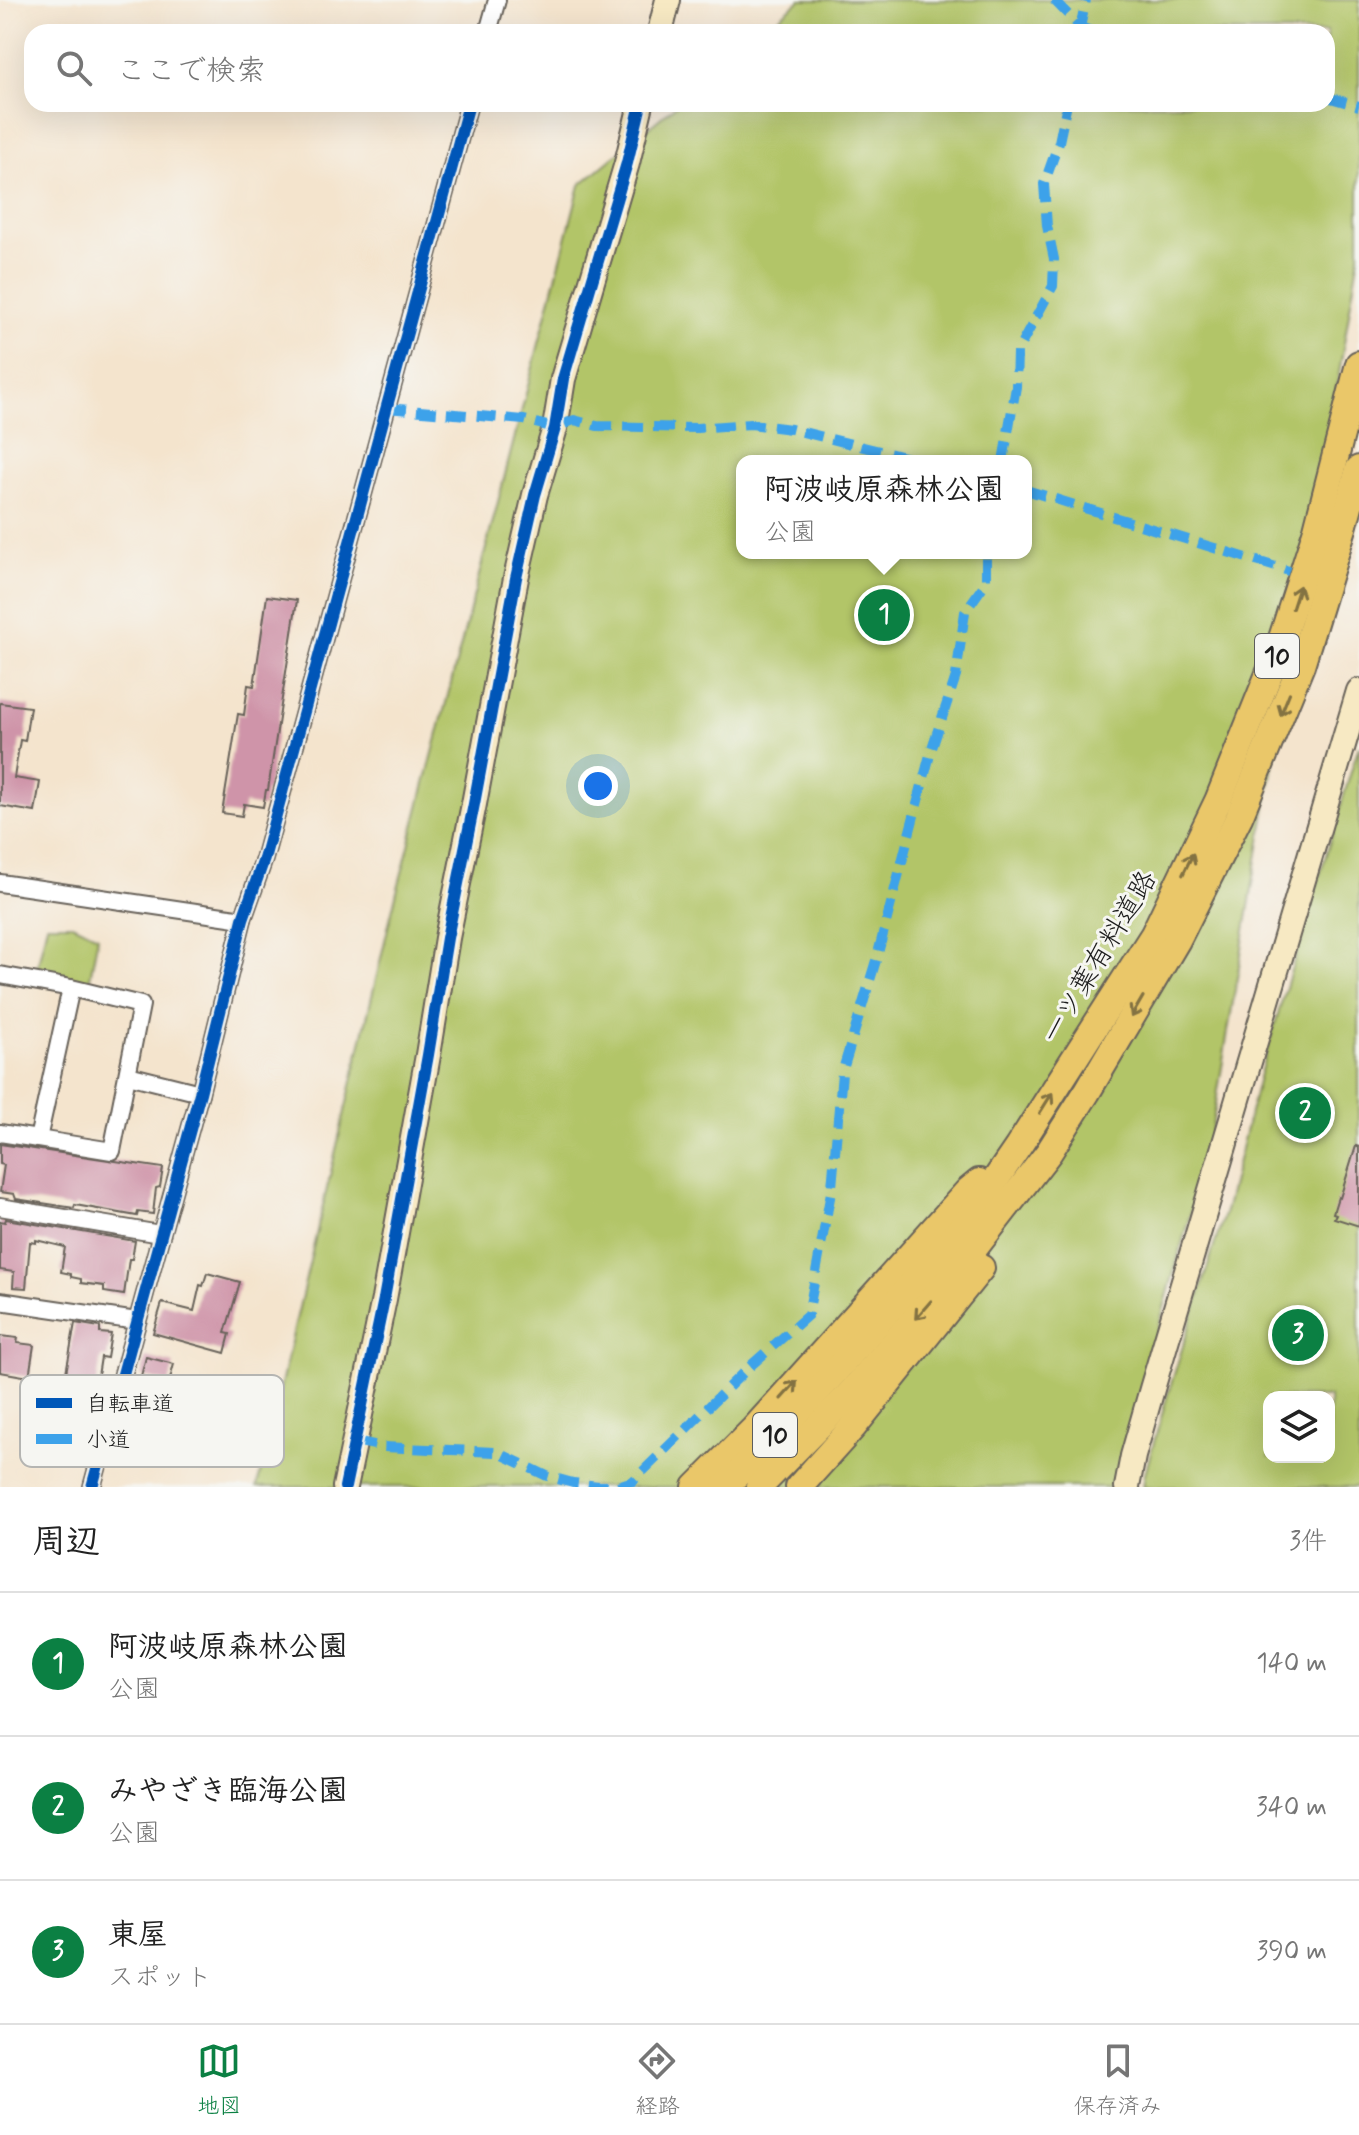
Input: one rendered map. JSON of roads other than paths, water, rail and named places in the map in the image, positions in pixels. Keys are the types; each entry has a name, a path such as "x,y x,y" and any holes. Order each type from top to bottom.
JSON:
{"main road":[{"name":"一ツ葉有料道路","path":"759,1487 968,1220 1154,934 1218,801 1277,654 1317,529 1359,364"},
{"name":"一ツ葉有料道路","path":"725,1487 835,1391 959,1268 1049,1152 1087,1092 1177,940 1239,817 1301,665 1359,469"},
{"path":"696,1487 754,1429 968,1191 1018,1147"},
{"path":"799,1487 853,1427 976,1275 1036,1190 1049,1152"}],"street":[{"path":"490,24 497,0"},
{"path":"662,24 668,0"},
{"path":"674,24 678,0"},
{"path":"122,1375 200,1093 243,919 264,859 467,112"},
{"path":"345,1487 384,1299 447,938 516,578 535,495 555,428 563,379 639,112"},
{"path":"555,428 579,370 653,112"},
{"path":"1127,1487 1152,1389 1359,691"},
{"path":"0,883 243,919"},
{"path":"0,975 141,1005 112,1151 0,1133"},
{"path":"38,1139 71,988"},
{"path":"128,1075 200,1093"},
{"path":"0,1207 160,1234"},
{"path":"0,1301 137,1321"},
{"path":"92,1487 97,1467"}],"place":[{"name":"阿波岐原森林公園","path":"884,615"},
{"name":"みやざき臨海公園","path":"1305,1113"},
{"name":"東屋","path":"1298,1335"}]}
